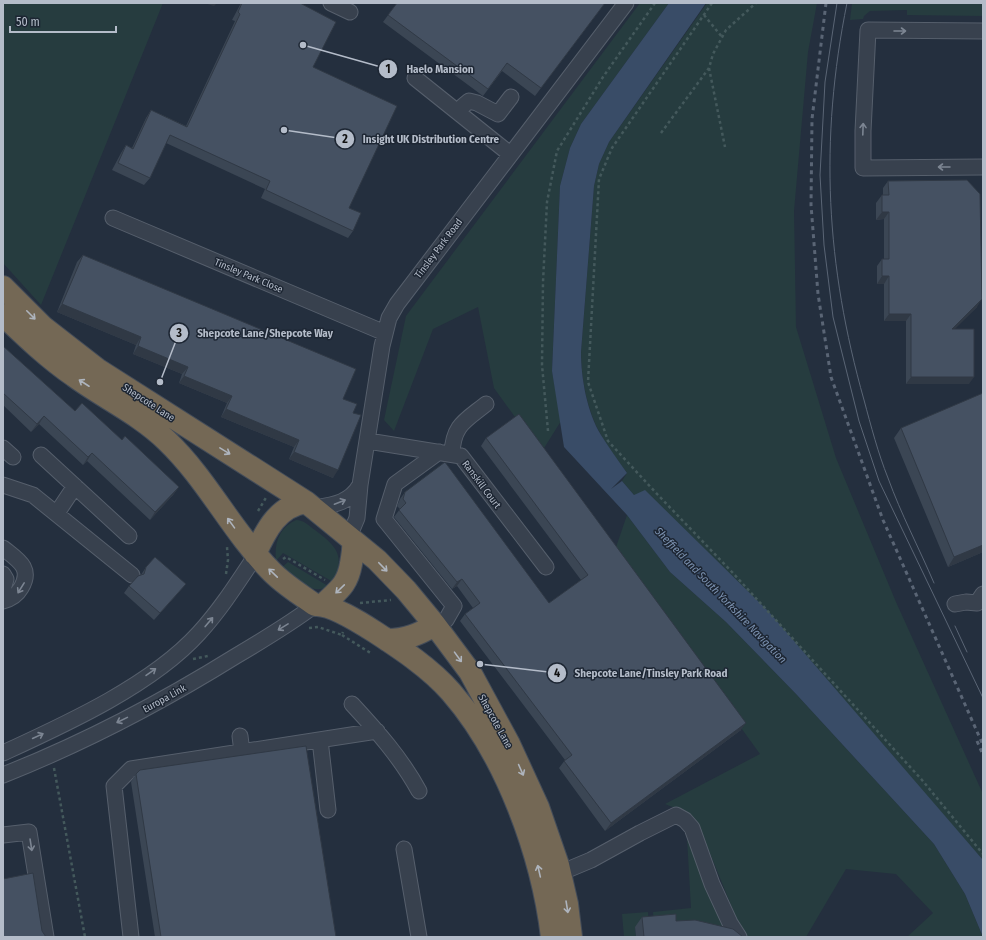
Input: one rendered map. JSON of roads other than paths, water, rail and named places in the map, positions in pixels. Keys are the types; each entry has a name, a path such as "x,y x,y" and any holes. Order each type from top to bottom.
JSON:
{"highway":[{"name":"Shepcote Lane","path":"3,287 43,327 97,369 114,391 180,454 197,472 231,523 278,578 319,605 360,622 422,666 450,691 473,720 500,748 538,807 560,873 567,904 571,937"},
{"name":"Shepcote Lane","path":"3,315 40,351 74,376 114,391 310,505 377,560 406,590 436,626 470,672 500,748 510,787 534,848 552,937"},
{"path":"256,554 273,520 292,506 310,505"},
{"path":"319,605 344,585 348,579 354,548 351,539"},
{"path":"387,640 402,640 418,635 436,626"}],"street":[{"path":"331,3 350,12"},
{"name":"Tinsley Park Road","path":"351,539 357,518 360,485 385,333 396,304 626,3"},
{"path":"983,31 868,30 863,168 983,167"},
{"path":"416,78 510,154"},
{"path":"459,113 463,106 469,101 477,103 498,114 511,97"},
{"name":"Tinsley Park Close","path":"113,218 385,333"},
{"path":"436,626 446,620 454,606 384,519 395,484 445,453 452,443 456,432 486,404"},
{"name":"Ranskill Court","path":"368,441 461,456 546,567"},
{"path":"41,455 130,536"},
{"path":"3,485 32,495 57,513 132,575"},
{"path":"310,505 342,502 352,496 360,485"},
{"path":"57,513 75,486"},
{"path":"3,548 16,558 26,570 26,580 17,594 3,600"},
{"path":"3,753 62,725 112,698 168,661 198,634 211,619 256,554"},
{"path":"3,574 6,580 3,589"},
{"path":"955,604 966,602 977,603 983,594"},
{"name":"Europa Link","path":"3,775 49,756 149,707 216,669 319,605"},
{"path":"352,704 377,731 409,774 418,792"},
{"path":"131,937 114,786 131,769 377,731"},
{"path":"240,736 242,752"},
{"path":"320,740 328,810"},
{"path":"560,873 592,860 676,815 681,817 692,828 712,884 730,923 739,937"},
{"path":"3,835 29,832 46,937"},
{"path":"404,849 419,937"}],"water":[{"name":"Sheffield and South Yorkshire Navigation","path":"669,3 706,3 609,142 599,164 594,186 581,362 586,395 596,426 627,473 611,489 622,481 634,495 645,490 769,612 983,860 983,937 965,894 934,844 797,695 726,622 670,572 627,515 564,447 552,371 560,186 570,148 581,124"}],"tram line":[{"path":"837,3 825,82 820,175 824,245 833,317 859,421 879,481 983,698"},
{"path":"847,3 838,54 832,104 830,154 831,203 841,300 851,350 869,420 881,459 893,491 934,583"},
{"path":"955,626 967,652"}],"railway":[{"path":"826,3 812,119 811,205 818,294 831,377 883,520 983,745"},
{"path":"977,741 983,755"}],"place":[{"name":"Haelo Mansion","path":"303,45"},
{"name":"Insight UK Distribution Centre","path":"284,130"},
{"name":"Shepcote Lane/Shepcote Way","path":"160,382"},
{"name":"Shepcote Lane/Tinsley Park Road","path":"480,664"}]}
